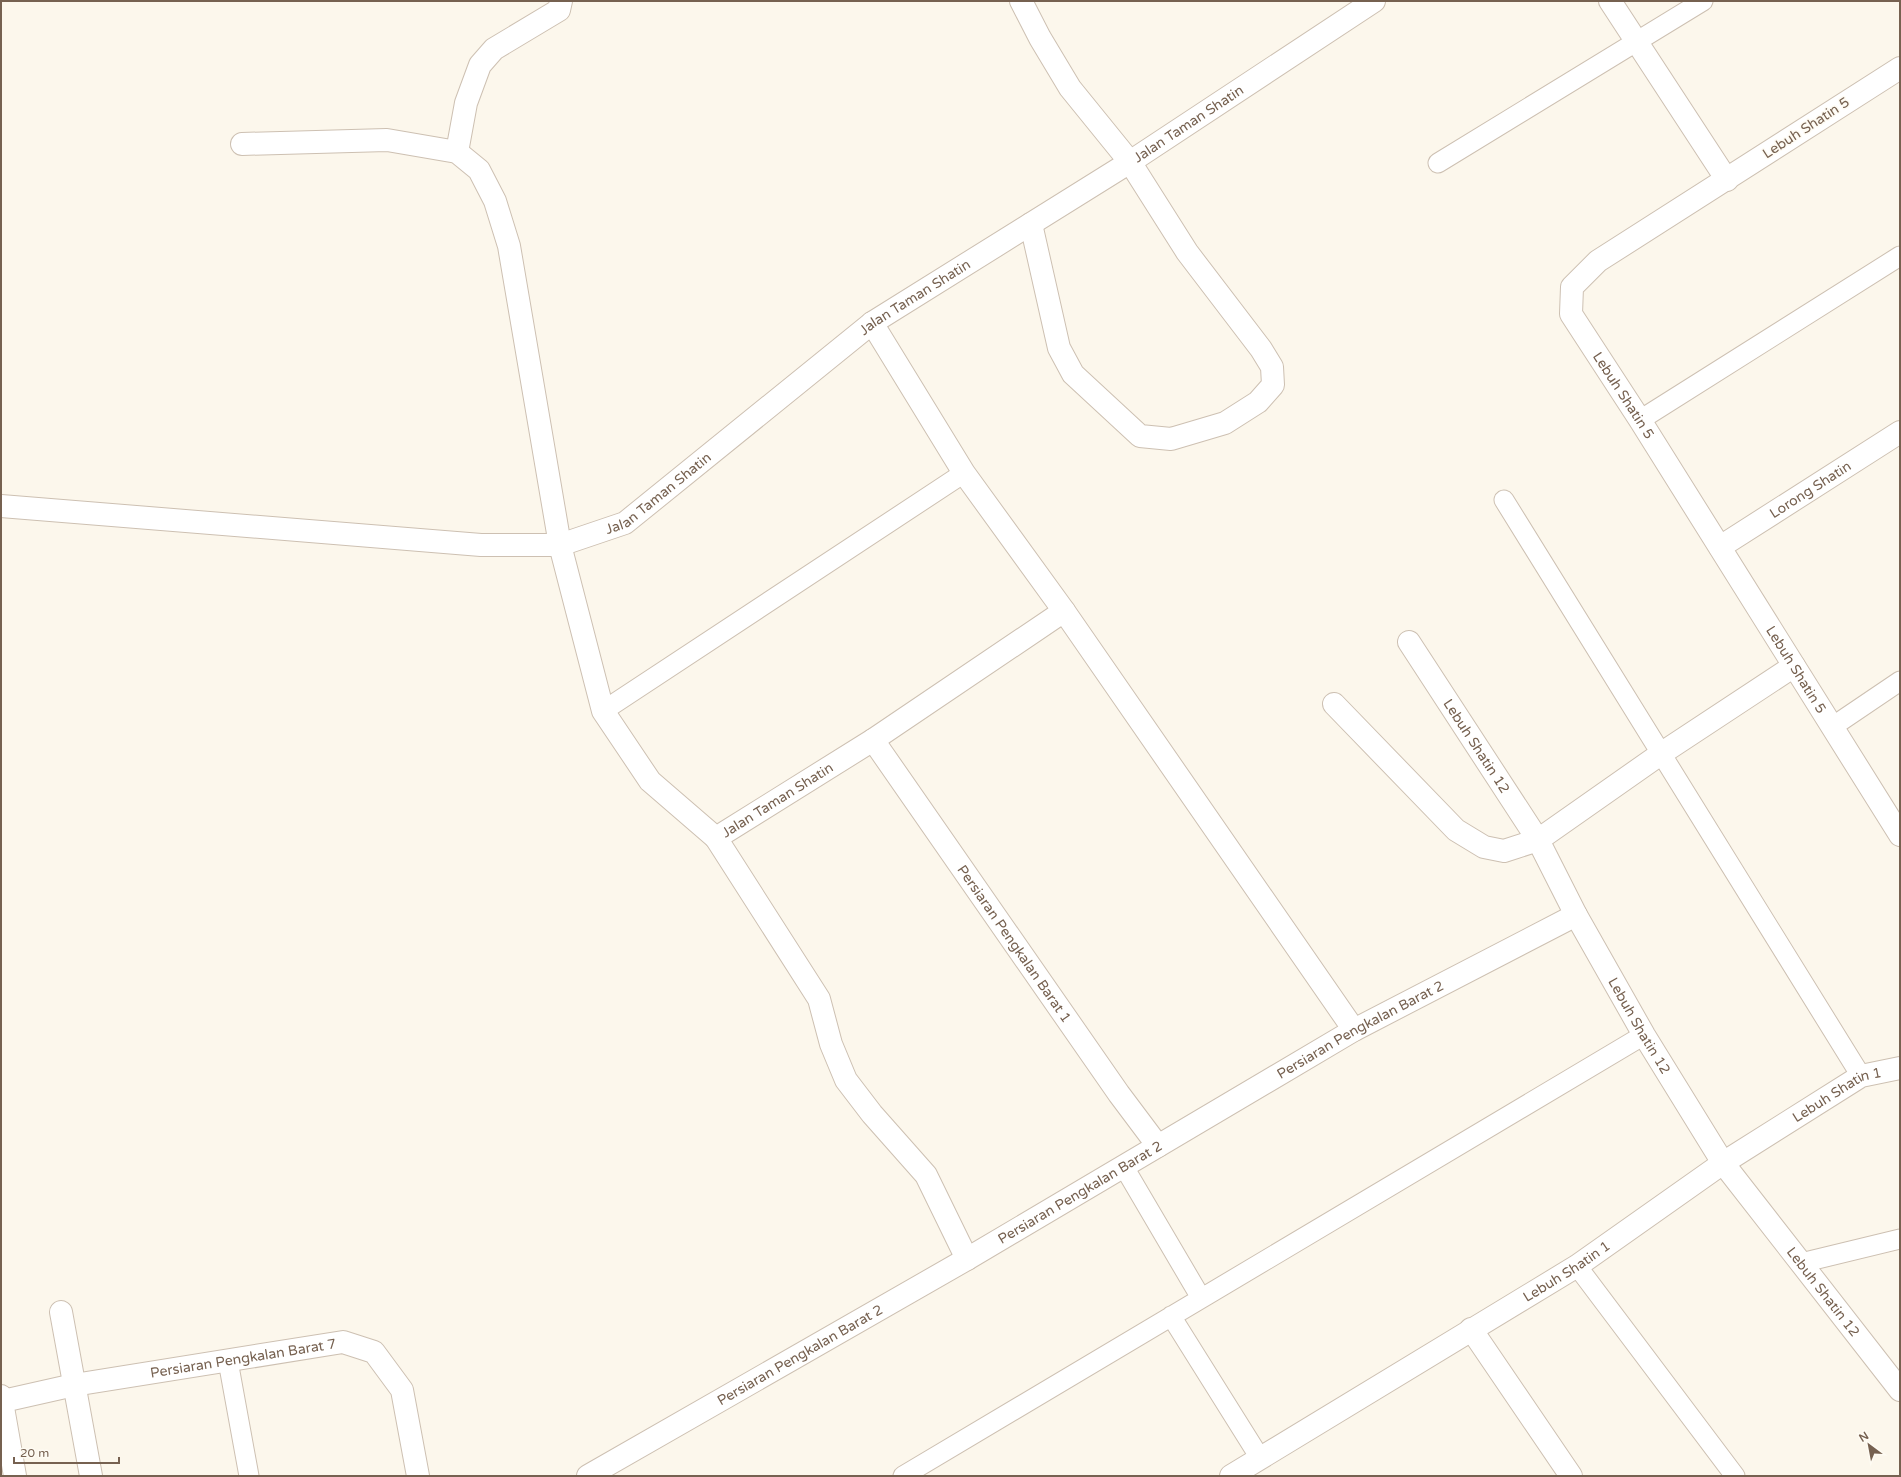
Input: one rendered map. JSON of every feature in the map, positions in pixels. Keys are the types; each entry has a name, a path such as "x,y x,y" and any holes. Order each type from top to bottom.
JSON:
{"street":[{"path":"457,152 466,103 480,65 494,49 559,10 562,1"},
{"path":"1021,1 1040,38 1070,88 1130,162 1186,252 1261,350 1272,367 1273,385 1258,402 1225,423 1171,439 1140,436 1073,374 1059,348 1031,224"},
{"name":"Jalan Taman Shatin","path":"1064,611 873,740 716,838 650,781 603,711 560,545 625,523 872,323 1130,162 1374,1"},
{"path":"1610,1 1727,180"},
{"name":"Lebuh Shatin 5","path":"1900,68 1727,180 1598,261 1572,286 1571,314 1640,420 1900,835"},
{"path":"1,506 481,545 560,545 509,246 495,202 479,170 457,152 387,140 242,144"},
{"path":"872,323 964,473 1064,611 1354,1030"},
{"name":"Lorong Shatin","path":"1720,547 1900,432"},
{"name":"Lebuh Shatin 12","path":"1409,642 1538,840 1576,915 1644,1035 1723,1163 1900,1390"},
{"path":"1334,704 1456,830 1484,847 1504,851 1538,840 1662,753 1794,666"},
{"name":"Persiaran Pengkalan Barat 1","path":"873,740 1115,1087 1158,1146"},
{"path":"716,838 819,1000 831,1044 846,1080 872,1114 926,1175 967,1259"},
{"name":"Persiaran Pengkalan Barat 2","path":"588,1476 967,1259 1354,1030 1576,915"},
{"name":"Lebuh Shatin 1","path":"1231,1476 1577,1266 1723,1163 1861,1076 1900,1068"},
{"path":"61,1312 91,1476"},
{"path":"1471,1330 1571,1476"},
{"name":"Persiaran Pengkalan Barat 7","path":"2,1399 74,1385 343,1342 374,1352 402,1390 418,1476"},
{"path":"2,1399 15,1476"}],"lane":[{"path":"1438,163 1703,1"},
{"path":"1640,420 1900,256"},
{"path":"603,711 964,473"},
{"path":"1504,500 1861,1076"},
{"path":"1832,727 1900,681"},
{"path":"903,1476 1644,1035"},
{"path":"1124,1167 1201,1298"},
{"path":"1801,1263 1900,1239"},
{"path":"1577,1266 1735,1476"},
{"path":"1171,1316 1260,1458"},
{"path":"228,1361 249,1476"}]}
